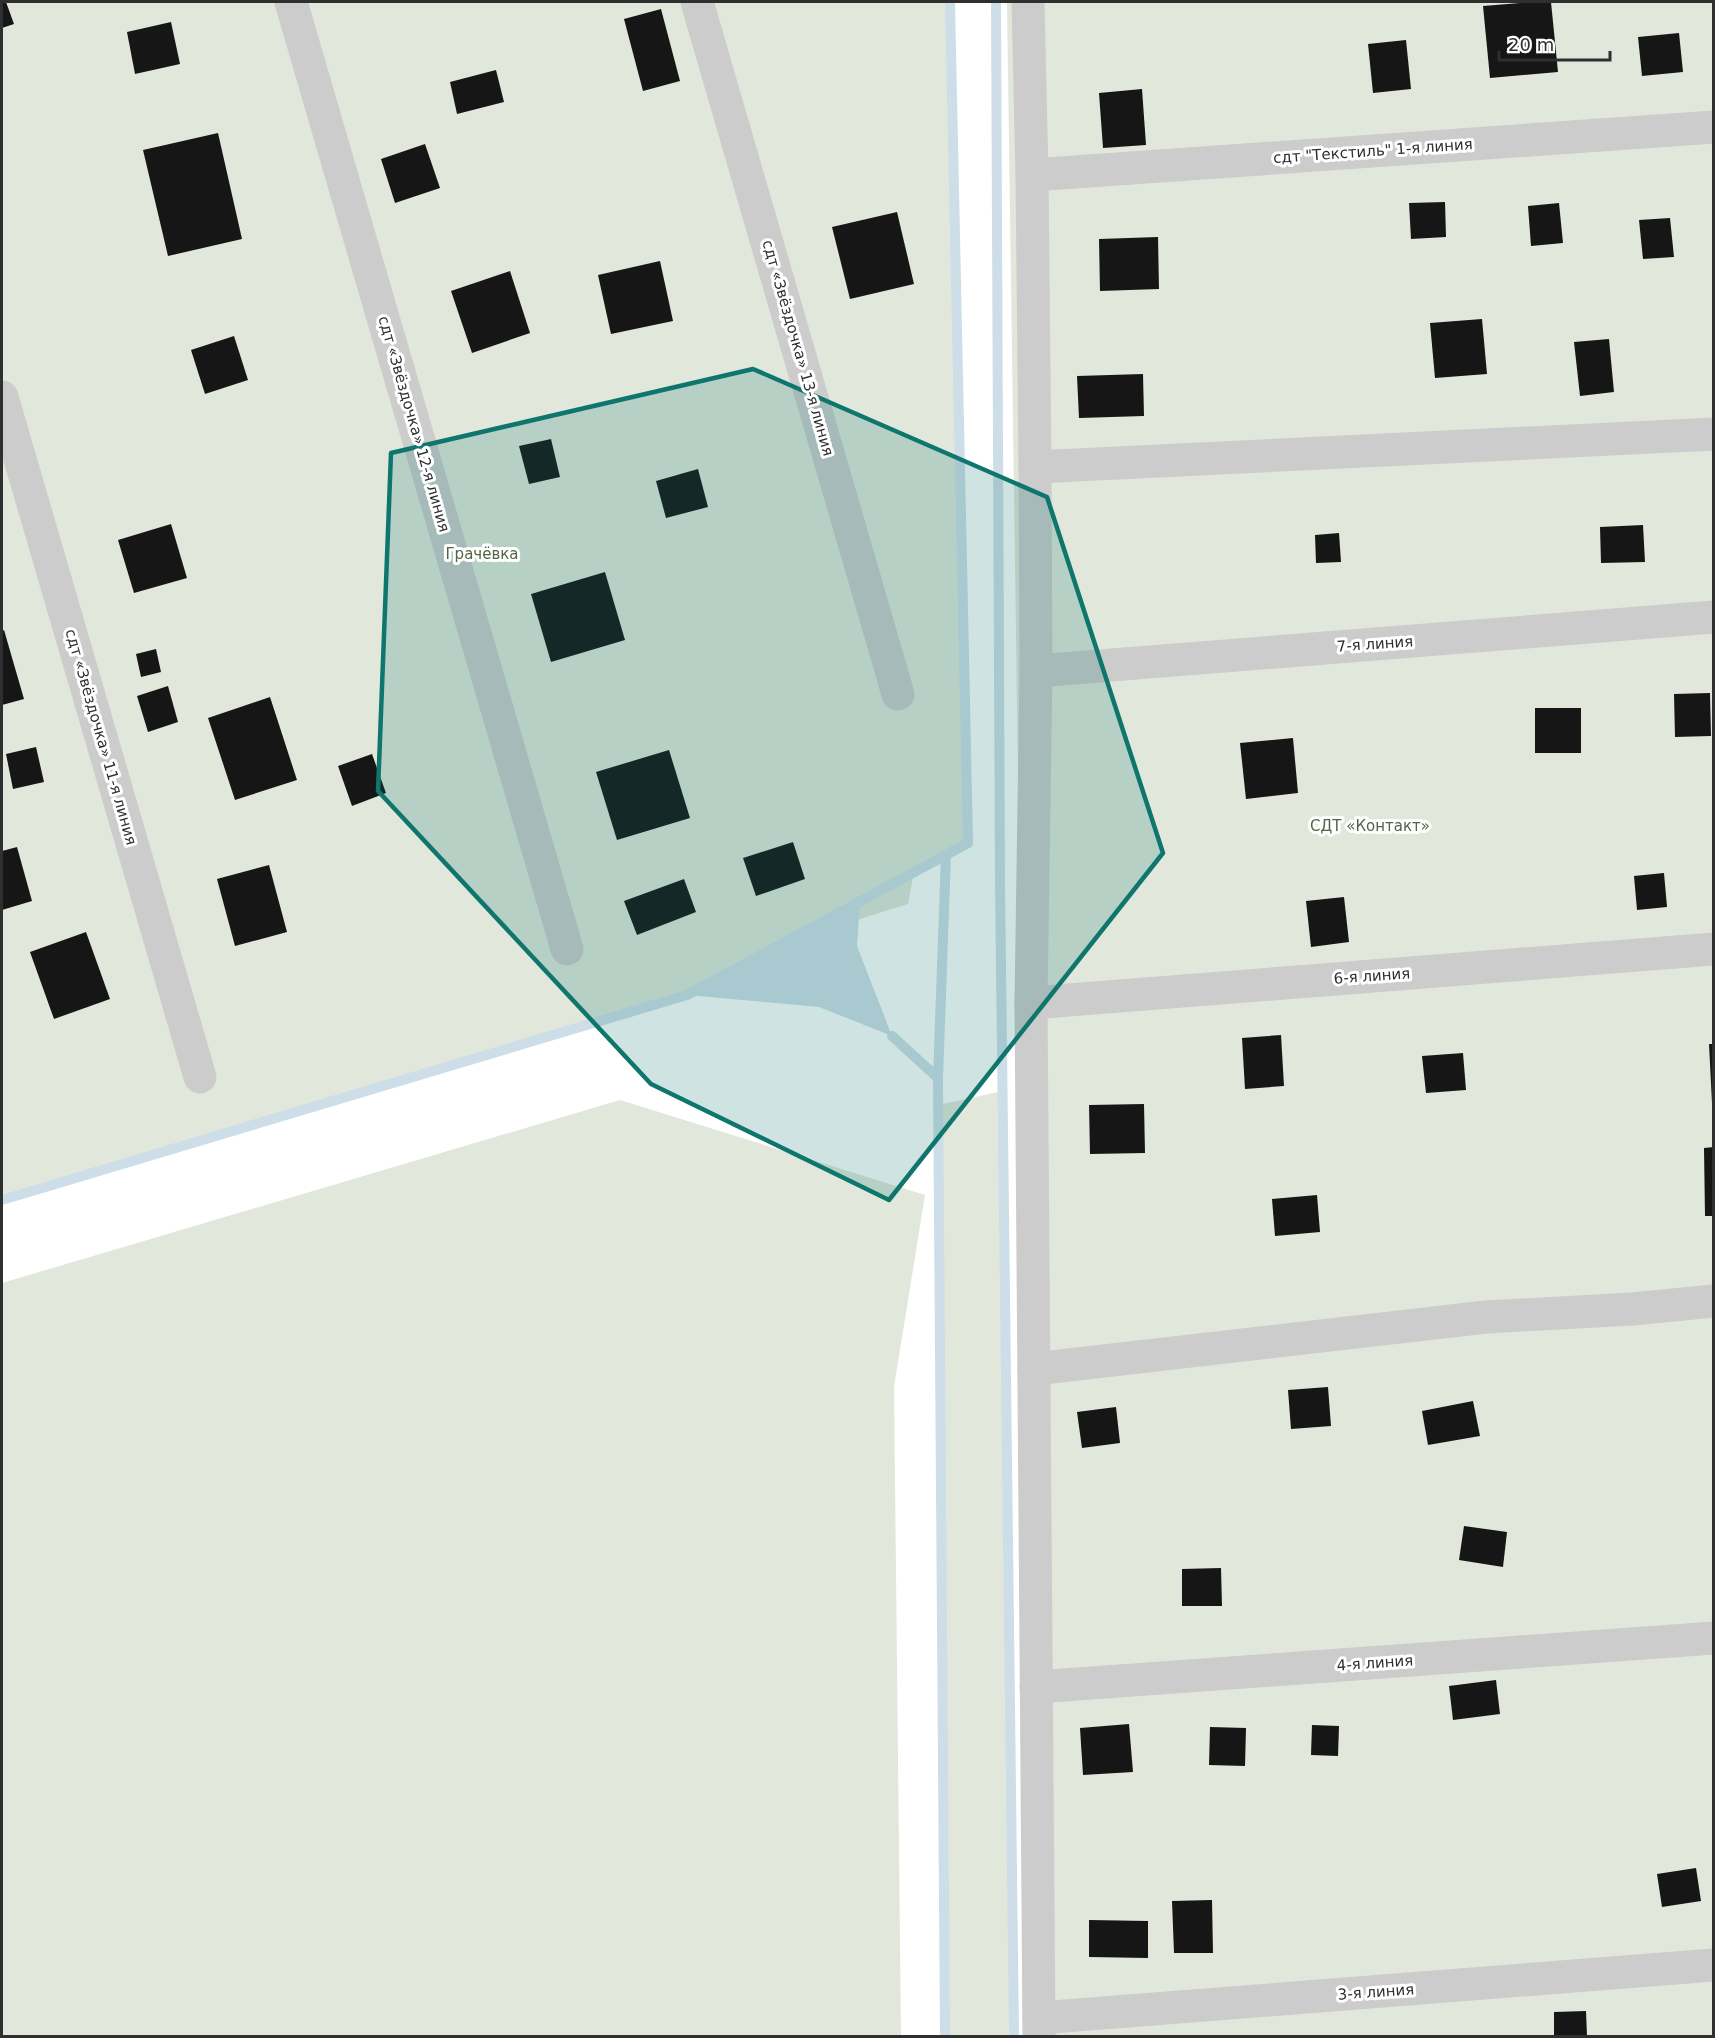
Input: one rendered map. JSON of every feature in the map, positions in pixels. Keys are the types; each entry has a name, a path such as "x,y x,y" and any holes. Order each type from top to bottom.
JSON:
{"street":[{"name":"сдт «Звёздочка» 12-я линия","path":"291,2 567,949"},
{"name":"сдт «Звёздочка» 13-я линия","path":"697,2 898,694"},
{"path":"1028,2 1035,467 1036,670 1031,1003 1039,2027"},
{"name":"сдт \"Текстиль\" 1-я линия","path":"1032,175 1713,127"},
{"name":"сдт «Звёздочка» 11-я линия","path":"2,397 200,1077"},
{"path":"1035,467 1713,434"},
{"name":"7-я линия","path":"1036,670 1713,617"},
{"name":"6-я линия","path":"1031,1003 1713,949"},
{"path":"1034,1369 1486,1317 1632,1309 1713,1301"},
{"name":"4-я линия","path":"1036,1687 1713,1638"},
{"name":"3-я линия","path":"1039,2027 1713,1965"}],"highlighted area":[{"path":"753,369 1047,497 1163,853 889,1200 651,1084 378,791 391,453"}],"green space":[{"name":"Грачёвка","path":"2,2 950,2 968,843 914,872 908,904 780,944 687,995 2,1200"},
{"name":"СДТ «Контакт»","path":"1007,2 1713,2 1713,2036 1036,2036"},
{"path":"1003,1091 1014,2036 945,2036 938,1105"},
{"path":"620,1100 925,1195 894,1387 901,2036 2,2036 2,1283"}],"shaded area":[{"path":"860,901 857,946 892,1036 819,1007 687,995"}],"building":[{"path":"2,2 6,2 14,24 2,28"},
{"path":"1551,2 1558,72 1490,78 1483,6"},
{"path":"661,9 680,81 643,91 624,19"},
{"path":"171,22 180,64 135,74 127,32"},
{"path":"1679,33 1683,72 1642,76 1638,37"},
{"path":"1406,40 1411,89 1373,93 1368,44"},
{"path":"496,70 504,102 457,114 450,82"},
{"path":"1142,89 1146,145 1103,148 1099,93"},
{"path":"218,133 242,239 168,256 143,150"},
{"path":"425,144 440,188 395,203 381,159"},
{"path":"1445,202 1446,237 1411,239 1409,203"},
{"path":"1559,203 1563,243 1531,246 1528,206"},
{"path":"897,212 914,284 850,299 832,227"},
{"path":"1670,218 1674,257 1643,259 1639,220"},
{"path":"1158,237 1159,289 1100,291 1099,239"},
{"path":"660,261 673,321 611,334 598,275"},
{"path":"510,271 530,333 472,353 451,291"},
{"path":"1482,319 1487,374 1435,378 1430,323"},
{"path":"234,336 248,380 205,394 191,350"},
{"path":"1609,339 1614,392 1580,396 1574,342"},
{"path":"1143,374 1144,416 1079,418 1077,376"},
{"path":"551,439 560,477 529,484 519,446"},
{"path":"698,469 708,507 666,518 656,481"},
{"path":"171,524 187,578 134,593 118,540"},
{"path":"1643,525 1645,562 1601,563 1600,527"},
{"path":"1339,533 1341,562 1316,563 1315,535"},
{"path":"605,572 625,640 551,662 531,594"},
{"path":"4,630 24,699 2,705 2,631"},
{"path":"156,649 161,672 141,677 136,654"},
{"path":"168,686 178,722 148,732 137,696"},
{"path":"1710,693 1711,736 1675,737 1674,694"},
{"path":"270,697 297,780 235,800 208,718"},
{"path":"1535,708 1581,708 1581,753 1535,753"},
{"path":"1293,738 1298,793 1246,799 1240,743"},
{"path":"36,747 44,782 13,789 6,754"},
{"path":"669,750 690,818 617,840 596,772"},
{"path":"372,754 386,793 352,806 338,766"},
{"path":"793,842 805,879 756,896 743,858"},
{"path":"17,847 32,901 2,910 2,851"},
{"path":"269,865 287,932 235,946 217,879"},
{"path":"1664,873 1667,907 1637,910 1634,876"},
{"path":"684,879 696,912 637,935 624,901"},
{"path":"1344,897 1349,942 1311,947 1306,901"},
{"path":"86,932 110,999 54,1019 30,952"},
{"path":"1281,1035 1284,1086 1245,1089 1242,1038"},
{"path":"1709,1044 1714,1044 1714,1102 1712,1103"},
{"path":"1463,1053 1466,1090 1426,1093 1422,1056"},
{"path":"1144,1104 1145,1153 1090,1154 1089,1105"},
{"path":"1714,1147 1714,1216 1705,1216 1704,1148"},
{"path":"1317,1195 1320,1232 1275,1236 1272,1199"},
{"path":"1328,1387 1331,1426 1291,1429 1288,1390"},
{"path":"1473,1401 1480,1436 1428,1445 1422,1411"},
{"path":"1116,1407 1120,1443 1082,1448 1077,1412"},
{"path":"1464,1526 1507,1532 1503,1567 1459,1560"},
{"path":"1221,1568 1222,1606 1182,1606 1182,1569"},
{"path":"1496,1680 1500,1714 1453,1720 1449,1686"},
{"path":"1129,1724 1133,1772 1083,1775 1080,1728"},
{"path":"1312,1725 1339,1726 1338,1756 1311,1755"},
{"path":"1210,1727 1246,1728 1245,1766 1209,1765"},
{"path":"1696,1868 1701,1901 1662,1907 1657,1874"},
{"path":"1212,1900 1213,1953 1174,1953 1172,1901"},
{"path":"1089,1920 1148,1921 1148,1958 1089,1957"},
{"path":"1586,2011 1587,2036 1554,2036 1554,2012"}],"waterway":[{"path":"2,1200 687,995 968,843 950,2"},
{"path":"996,2 1000,884 1014,2036"},
{"path":"945,2036 938,1078 946,855"},
{"path":"892,1036 938,1078"}]}
